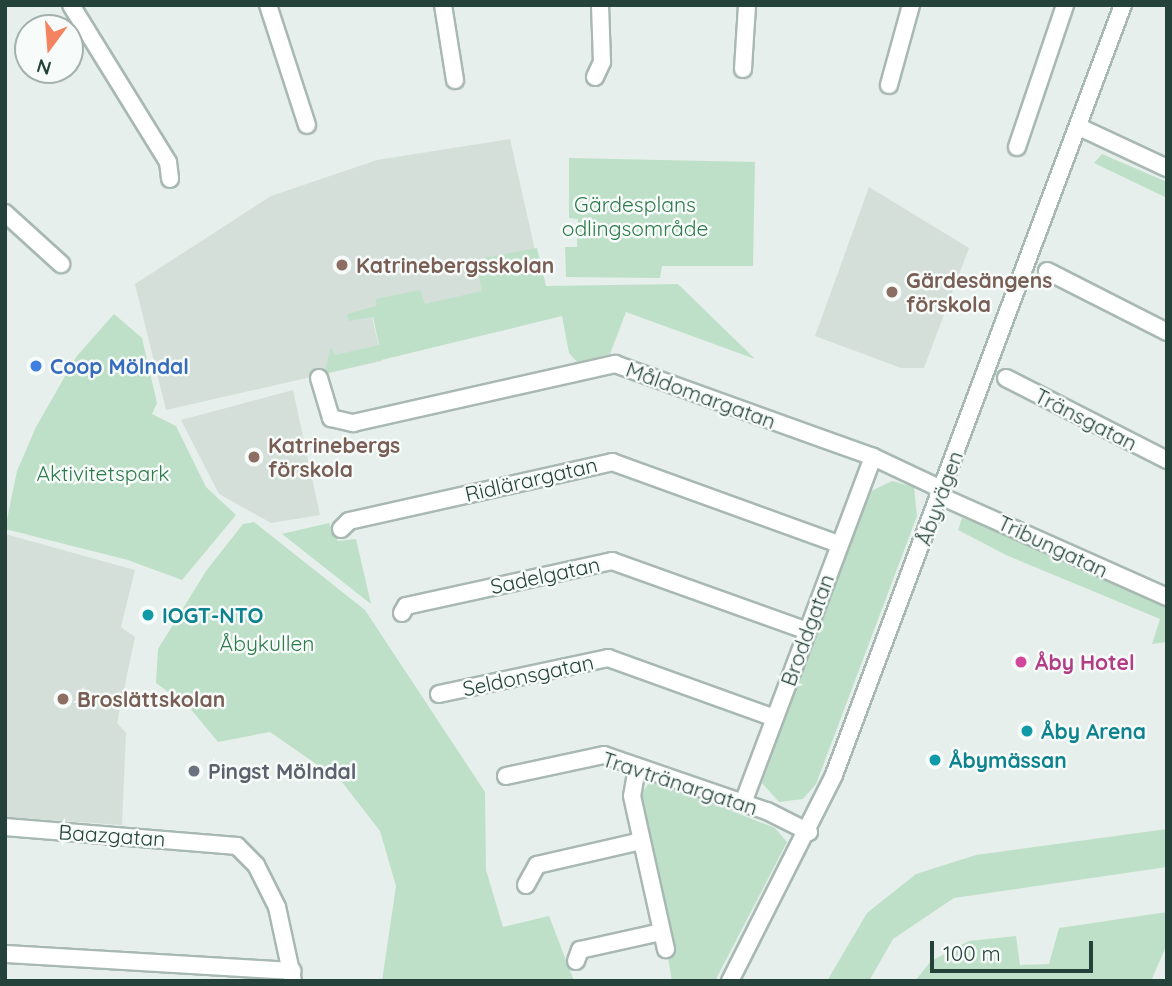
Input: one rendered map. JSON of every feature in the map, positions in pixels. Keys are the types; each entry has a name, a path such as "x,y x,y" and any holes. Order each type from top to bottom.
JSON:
{"street":[{"path":"71,5 168,162 170,179"},
{"path":"268,5 307,125"},
{"path":"443,5 455,80"},
{"path":"595,77 601,62 600,5"},
{"path":"743,69 747,5"},
{"path":"889,85 911,5"},
{"path":"1017,147 1065,5"},
{"name":"Åbyvägen","path":"730,981 809,832 1079,127 1123,5"},
{"path":"1079,127 1167,168"},
{"path":"5,213 61,264"},
{"path":"1047,271 1167,332"},
{"name":"Måldomargatan","path":"319,378 331,418 353,423 615,364 873,457 940,492"},
{"name":"Tränsgatan","path":"1006,378 1167,460"},
{"name":"Broddgatan","path":"743,803 873,457"},
{"name":"Ridlärargatan","path":"341,529 349,521 611,462 839,544"},
{"name":"Tribungatan","path":"940,492 1167,597"},
{"name":"Sadelgatan","path":"402,614 406,606 612,561 807,631"},
{"name":"Seldonsgatan","path":"439,694 608,658 775,718"},
{"name":"Travtränargatan","path":"506,776 595,755 743,803 809,832"},
{"path":"637,768 631,787 666,949"},
{"name":"Baazgatan","path":"5,827 220,841 237,846 256,865 285,932 293,976"},
{"path":"526,885 537,865 642,841"},
{"path":"576,961 580,950 662,932"},
{"path":"5,954 293,976"}],"shaded area":[{"name":"Katrinebergsskolan","path":"510,139 535,250 497,290 372,317 382,361 166,410 135,284 271,196 377,160"},
{"name":"Gärdesängens förskola","path":"869,187 969,248 924,368 901,368 815,336"},
{"name":"Katrinebergs förskola","path":"293,390 320,515 271,523 219,494 181,420"},
{"name":"Broslättskolan","path":"5,534 135,570 121,627 135,637 117,723 126,733 122,825 5,817"}],"green space":[{"path":"1102,154 1167,182 1167,198 1094,163"},
{"name":"Gärdesplans odlingsområde","path":"569,158 755,162 753,266 662,266 660,278 566,277 565,247 577,247 578,219 569,218"},
{"path":"537,248 546,286 678,284 755,359 626,312 610,354 578,363 569,353 562,316 324,374 331,347 335,355 379,345 373,317 349,321 347,314 376,306 376,299 420,290 425,304 482,291 477,266 485,264 484,258"},
{"name":"Aktivitetspark","path":"114,314 142,338 157,403 152,414 176,426 206,487 236,515 182,580 128,560 5,529 17,471 36,427 76,357"},
{"path":"892,481 914,487 917,516 816,784 803,799 779,802 762,783 867,493"},
{"path":"962,518 1010,533 1167,608 1167,642 1152,644 1160,619 1006,555 958,530"},
{"name":"Åbykullen","path":"254,522 365,610 485,792 486,870 503,927 549,916 574,981 382,981 396,886 380,831 342,782 270,732 218,742 189,707 156,683 158,649 206,571 243,524"},
{"path":"329,523 338,541 356,539 371,604 282,534"},
{"path":"659,782 775,828 787,842 715,981 672,981 640,796 649,783"},
{"path":"1167,829 1167,867 954,898 893,939 869,981 827,981 867,913 916,874 976,855"},
{"path":"1167,912 1167,944 1151,981 915,981 931,961 969,941 1016,936 1020,965 1049,964 1059,928"}],"place":[{"name":"Katrinebergsskolan","path":"342,265"},
{"name":"Gärdesängens förskola","path":"892,292"},
{"name":"Coop Mölndal","path":"36,366"},
{"name":"Katrinebergs förskola","path":"254,457"},
{"name":"IOGT-NTO","path":"148,615"},
{"name":"Åby Hotel","path":"1021,662"},
{"name":"Broslättskolan","path":"63,699"},
{"name":"Åby Arena","path":"1027,731"},
{"name":"Åbymässan","path":"935,760"},
{"name":"Pingst Mölndal","path":"194,771"}]}
